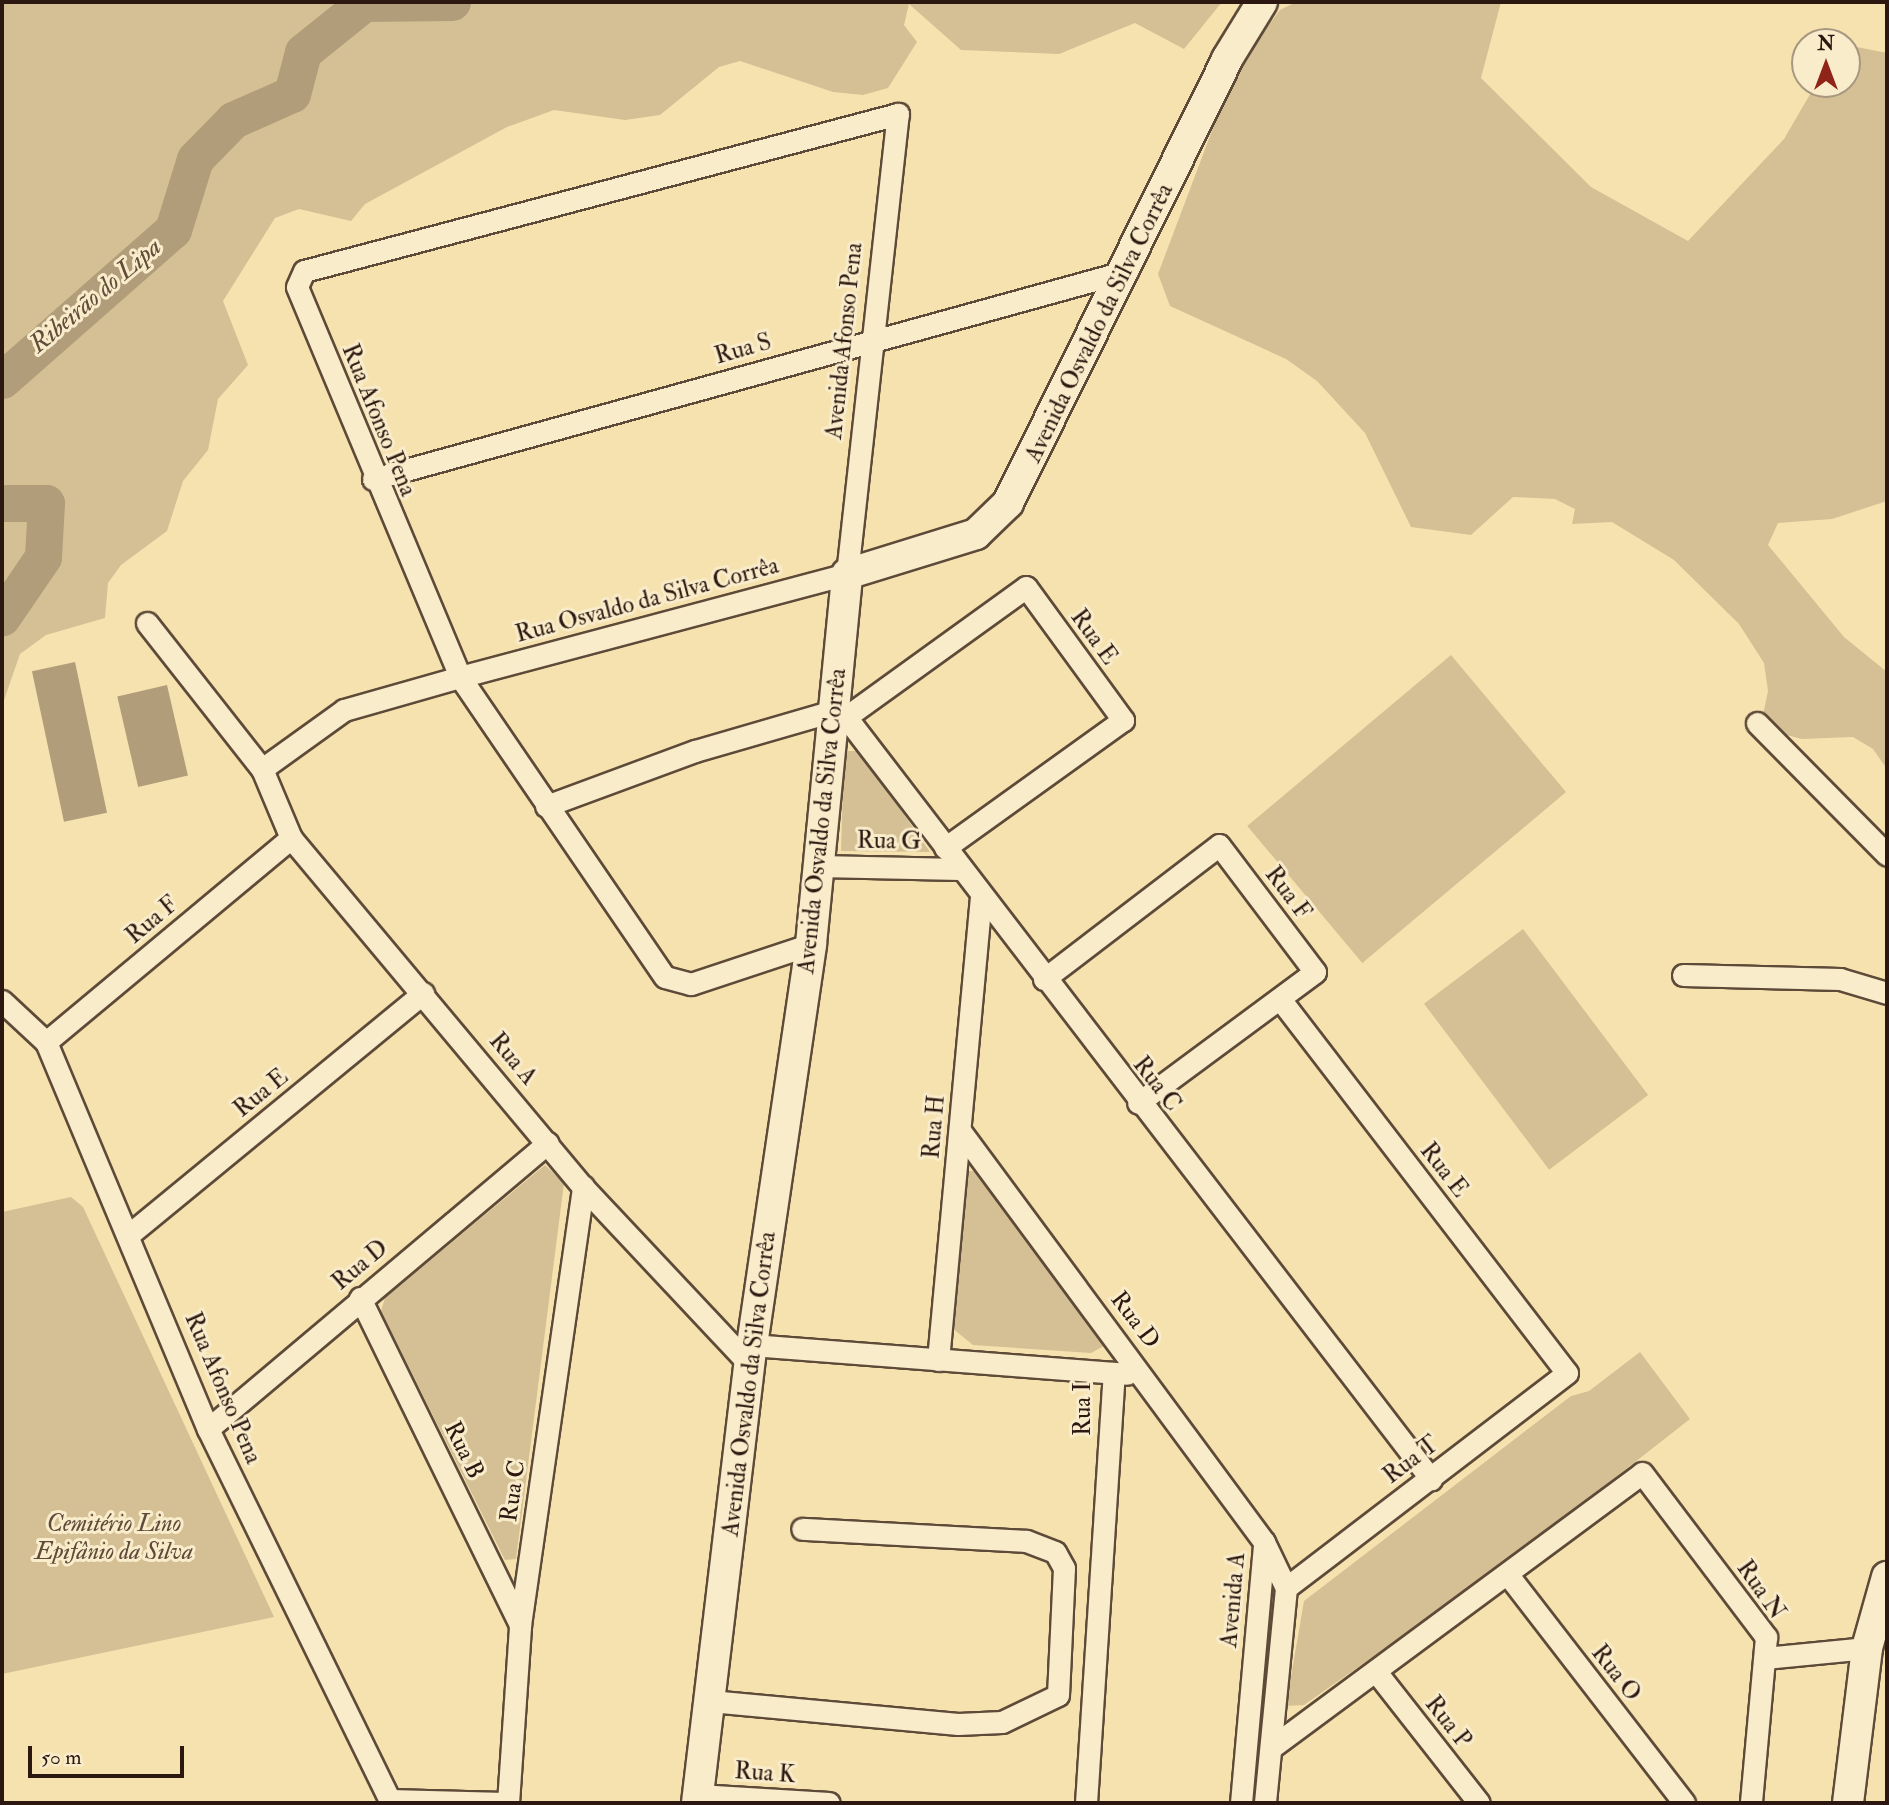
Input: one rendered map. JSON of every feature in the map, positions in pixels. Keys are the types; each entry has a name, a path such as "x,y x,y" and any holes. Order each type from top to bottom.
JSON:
{"street":[{"name":"Avenida Osvaldo da Silva Corrêa","path":"698,1799 751,1355 811,944 817,866 839,714 847,574 976,534 1009,503 1127,271 1227,59 1262,2"},
{"name":"Avenida Afonso Pena","path":"847,574 869,341 898,114"},
{"name":"Rua Afonso Pena","path":"811,944 691,984 665,977 460,677 373,479 297,287 304,271 898,114"},
{"name":"Rua S","path":"373,479 1127,271"},
{"name":"Rua Osvaldo da Silva Corrêa","path":"460,677 847,574"},
{"name":"Rua E","path":"839,714 1026,587 1122,720 945,848"},
{"name":"Rua A","path":"147,623 262,769 291,838 583,1187 751,1355"},
{"path":"262,769 344,710 460,677"},
{"path":"546,806 695,751 839,714"},
{"name":"Rua C","path":"839,714 1431,1479"},
{"path":"1757,723 1887,855"},
{"name":"Rua F","path":"46,1042 291,838"},
{"name":"Rua F","path":"1044,979 1219,845 1315,972 1139,1103"},
{"name":"Rua G","path":"817,866 961,869"},
{"name":"Rua H","path":"938,1360 981,899"},
{"path":"1683,975 1840,979 1887,993"},
{"name":"Rua E","path":"131,1233 423,993"},
{"name":"Rua E","path":"1280,999 1567,1373"},
{"name":"Rua Afonso Pena","path":"2,1001 46,1042 131,1233 208,1429 390,1801"},
{"name":"Rua D","path":"961,1132 1145,1376 1264,1542"},
{"name":"Rua D","path":"208,1429 360,1298 548,1143"},
{"name":"Rua C","path":"390,1801 507,1803 520,1625 583,1187"},
{"name":"Rua B","path":"360,1298 520,1625"},
{"name":"Rua I","path":"751,1355 938,1360 1114,1373 1086,1803"},
{"path":"1114,1373 1145,1376"},
{"name":"Rua T","path":"1286,1588 1567,1373"},
{"name":"Rua N","path":"1507,1575 1642,1473 1766,1637 1751,1803"},
{"path":"710,1701 958,1724 1002,1722 1058,1695 1064,1568 1055,1552 1026,1541 802,1529"},
{"name":"Avenida A","path":"1264,1542 1286,1588"},
{"name":"Avenida A","path":"1241,1803 1264,1542"},
{"path":"1272,1747 1377,1673 1507,1575"},
{"name":"Rua O","path":"1507,1575 1684,1803"},
{"path":"1848,1803 1867,1648 1887,1577"},
{"path":"1265,1803 1286,1588"},
{"path":"1765,1658 1867,1648"},
{"name":"Rua P","path":"1377,1673 1479,1803"},
{"name":"Rua K","path":"698,1799 829,1803"}],"green space":[{"path":"2,2 1222,2 1184,49 1135,23 1059,54 961,50 909,4 904,25 917,42 888,88 863,95 833,92 740,61 719,67 660,115 625,120 554,110 507,127 365,204 351,221 299,209 275,218 223,301 248,365 218,399 208,450 183,481 167,531 121,565 108,583 105,618 46,635 20,654 2,706"},
{"path":"1296,2 1501,2 1481,78 1591,187 1688,241 1784,139 1808,98 1861,98 1861,48 1887,53 1887,501 1832,519 1778,523 1768,545 1844,637 1887,672 1887,769 1873,749 1853,737 1802,739 1783,734 1763,715 1768,691 1764,663 1739,624 1674,560 1612,522 1572,524 1575,509 1555,499 1513,497 1471,535 1411,527 1365,433 1317,381 1286,359 1170,306 1158,274 1236,67 1280,10"},
{"path":"1451,655 1566,792 1362,963 1247,826"},
{"path":"844,751 860,751 930,852 841,851"},
{"path":"1523,929 1648,1095 1549,1170 1424,1004"},
{"path":"545,1165 564,1183 516,1559 505,1560 381,1311 385,1298"},
{"path":"967,1171 975,1171 1104,1346 1091,1353 973,1345 952,1328"},
{"name":"Cemitério Lino Epifânio da Silva","path":"71,1197 83,1207 274,1617 2,1674 2,1212"},
{"path":"1640,1352 1690,1419 1501,1567 1304,1705 1286,1706 1304,1601 1571,1396 1589,1391"}],"shaded area":[{"path":"75,662 107,813 64,822 32,671"},
{"path":"167,685 188,776 138,787 117,696"}],"waterway":[{"name":"Ribeirão do Lipa","path":"2,380 173,230 195,159 233,120 292,94 303,52 364,3 452,2"},
{"name":"Ribeirão do Lipa","path":"2,503 46,503 43,557 2,617"}]}
